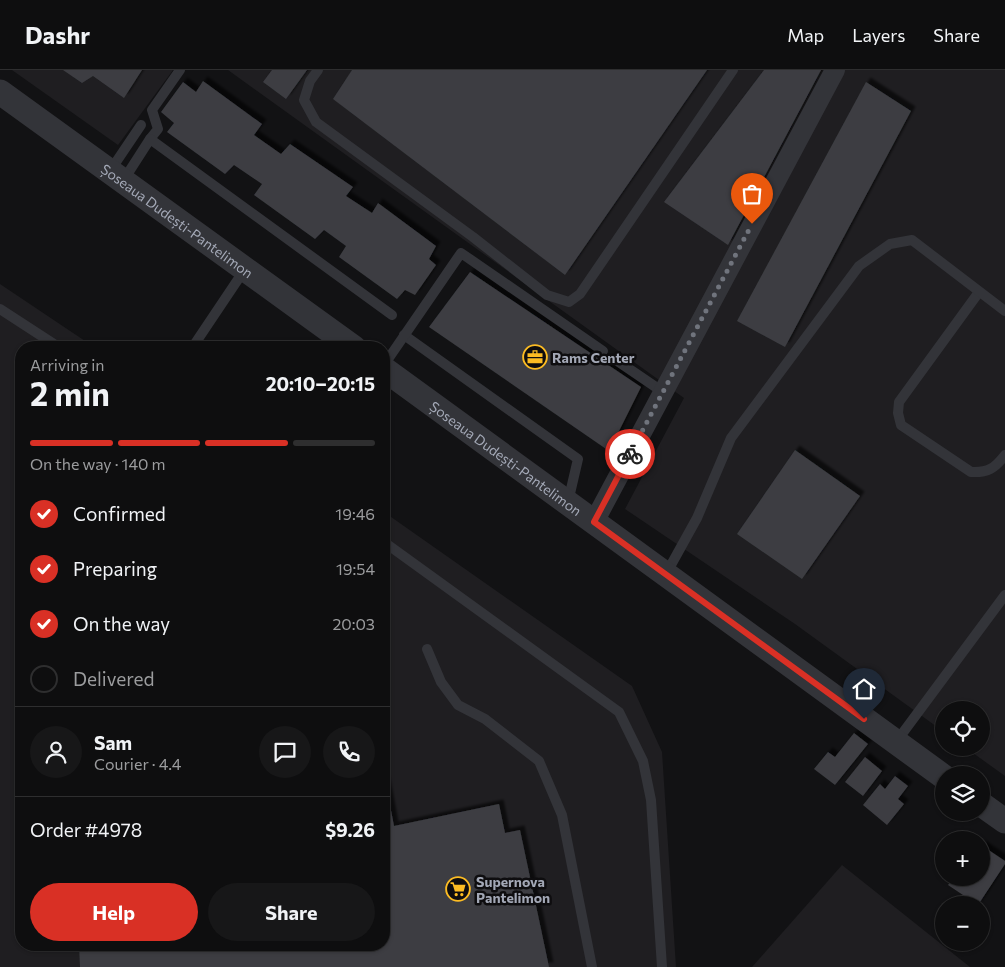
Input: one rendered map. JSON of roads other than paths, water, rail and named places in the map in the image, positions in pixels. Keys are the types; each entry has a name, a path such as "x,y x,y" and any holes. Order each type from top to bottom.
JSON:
{"street":[{"path":"594,522 835,70"},
{"name":"Șoseaua Dudești-Pantelimon","path":"0,92 344,341"},
{"name":"Șoseaua Dudești-Pantelimon","path":"390,371 935,770"},
{"path":"990,810 1005,821"}],"lane":[{"path":"116,176 158,129 152,110 180,70"},
{"path":"318,70 310,81 304,100 316,122 473,236 547,294 569,302 580,294 733,70"},
{"path":"116,176 141,125"},
{"path":"150,139 392,316"},
{"path":"666,575 697,518 731,438 859,266 890,244 912,240 1005,311"},
{"path":"390,357 461,253 603,351"},
{"path":"197,341 245,269"},
{"path":"979,292 899,402 898,413 901,425 971,472 983,473 994,468 1005,455"},
{"path":"0,309 49,341"},
{"path":"404,335 578,459 568,503"},
{"path":"616,360 663,392"},
{"path":"390,546 619,712 643,761 651,800 662,967"},
{"path":"896,742 1005,595"},
{"path":"427,649 441,682 458,705 485,719 539,761 562,815 592,967"}],"place":[{"name":"Rams Center","path":"535,357"},
{"name":"Supernova Pantelimon","path":"458,889"}]}
